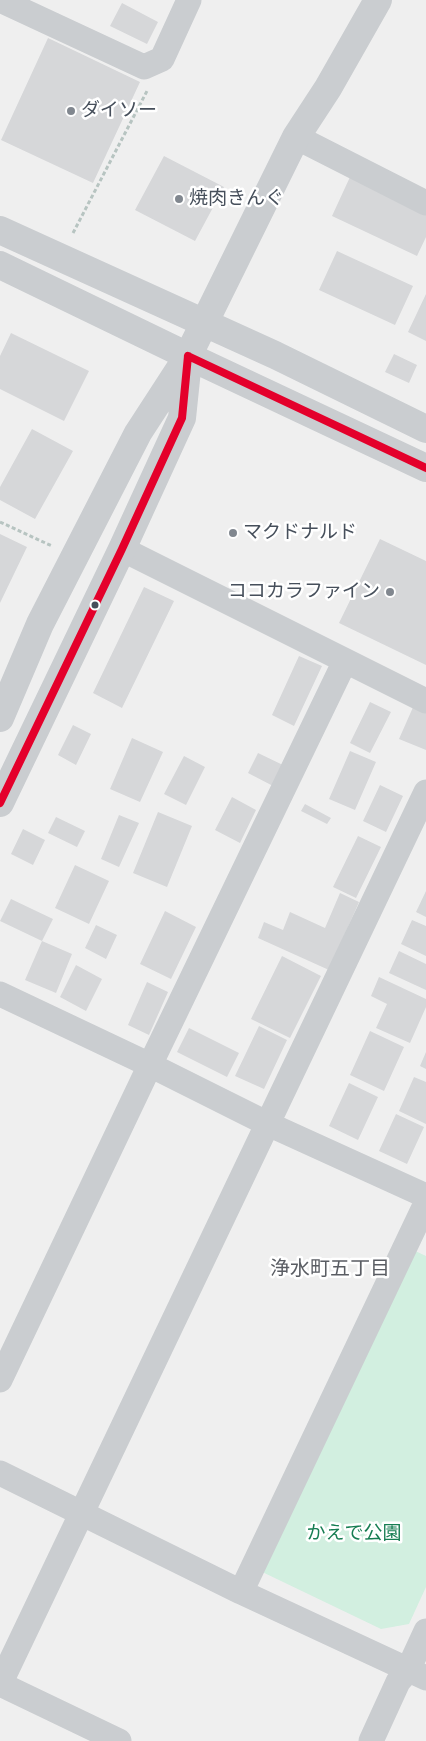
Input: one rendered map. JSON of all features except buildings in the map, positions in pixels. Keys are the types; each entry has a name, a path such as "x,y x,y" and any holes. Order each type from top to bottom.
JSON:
{"street":[{"path":"0,0 144,68 162,59 188,0"},
{"path":"0,718 40,624 138,433 188,356 296,137 328,88 378,0"},
{"path":"296,137 426,203"},
{"path":"0,230 275,355 426,429"},
{"path":"0,265 426,468"},
{"path":"0,802 122,549 182,418 188,356"},
{"path":"122,549 426,701"},
{"path":"0,1380 345,661"},
{"path":"119,1741 0,1684 426,792"},
{"path":"0,994 150,1065 268,1124 426,1196"},
{"path":"241,1592 426,1203"},
{"path":"0,1473 241,1592 417,1674"},
{"path":"417,1674 426,1631"},
{"path":"371,1741 398,1682 417,1674"}],"path":[{"path":"73,233 150,84 144,68"},
{"path":"0,522 58,549"}],"green space":[{"name":"かえで公園","path":"411,1249 426,1256 426,1587 409,1624 381,1629 256,1569"}],"transit line":[{"path":"188,356 426,468"},
{"path":"0,803 122,549 182,418 188,356"}],"place":[{"name":"ダイソー","path":"71,111"},
{"name":"焼肉きんぐ","path":"179,199"},
{"name":"マクドナルド","path":"233,533"},
{"name":"ココカラファイン","path":"390,592"}],"district":[{"name":"浄水町五丁目","path":"330,1270"}]}
